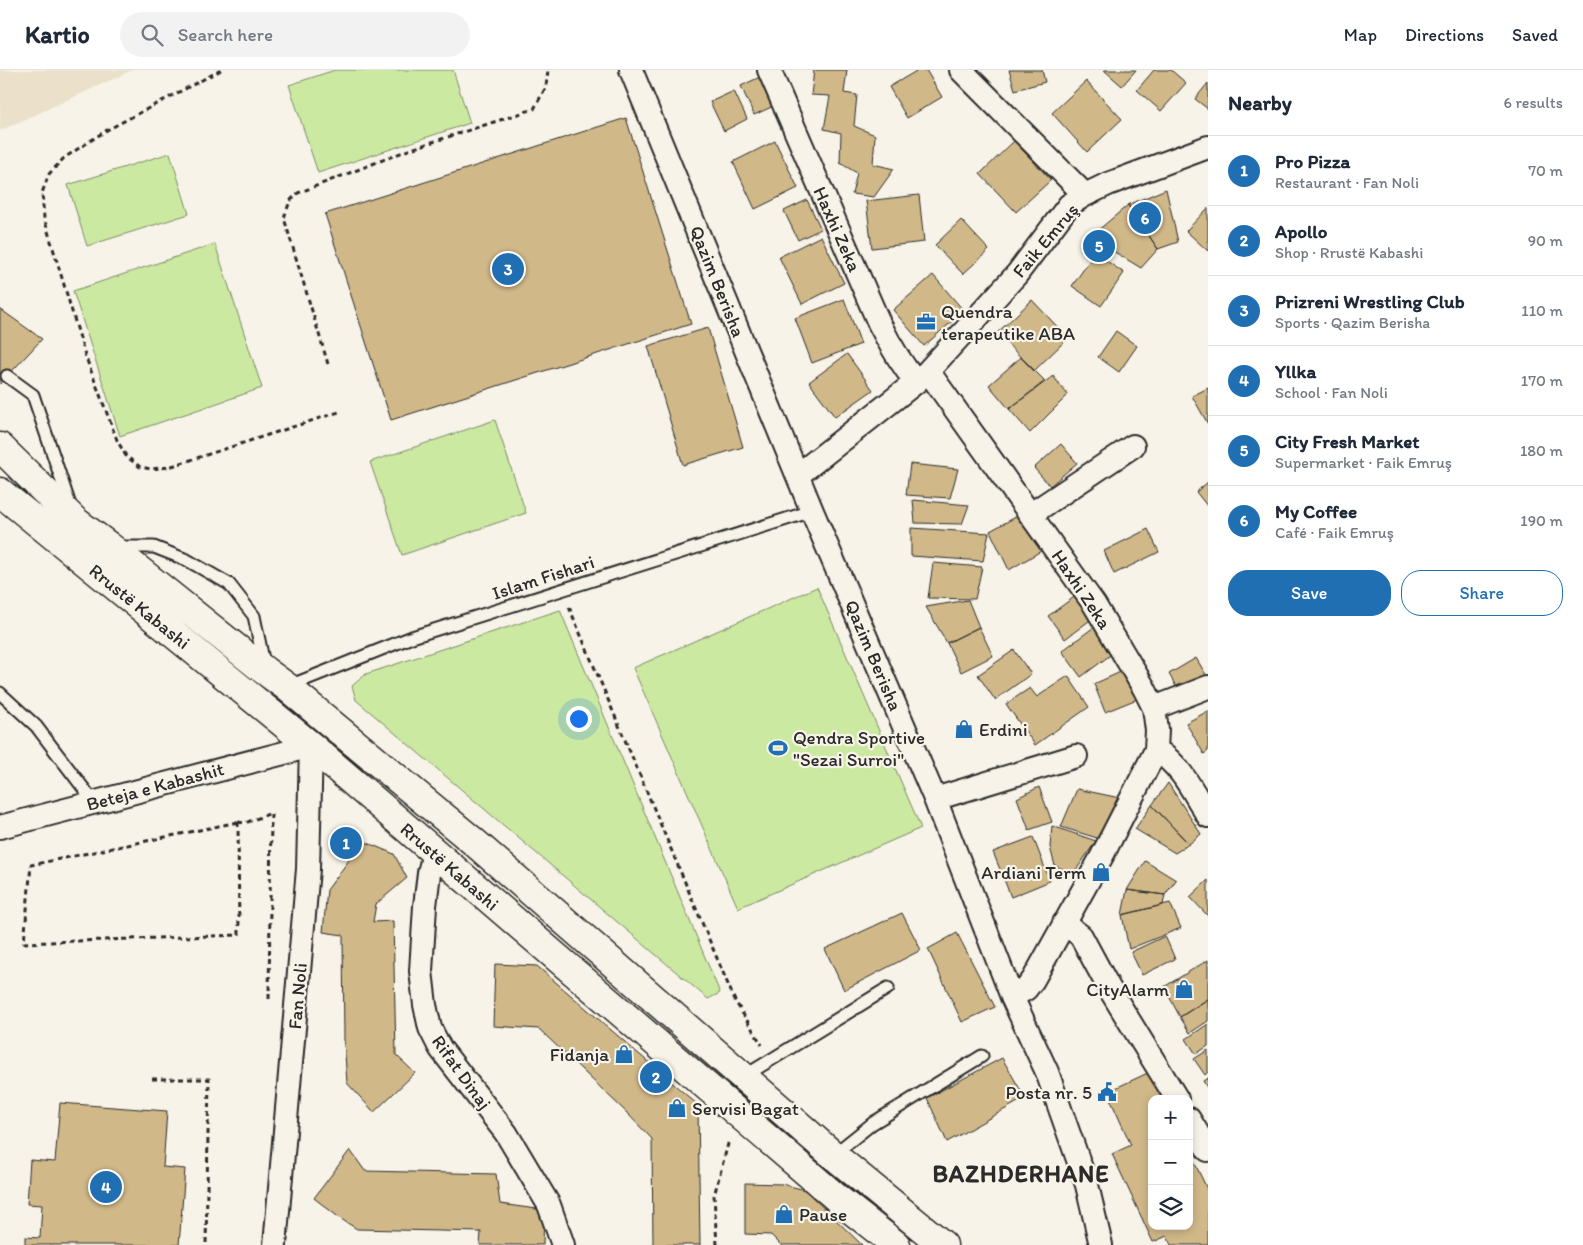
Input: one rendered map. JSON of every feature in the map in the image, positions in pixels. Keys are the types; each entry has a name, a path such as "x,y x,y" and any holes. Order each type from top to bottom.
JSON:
{"main road":[{"name":"Rrustë Kabashi","path":"0,448 75,521 287,687 474,842 743,1078 942,1245"},
{"name":"Rrustë Kabashi","path":"0,492 311,746 737,1113 839,1200 896,1245"}],"street":[{"name":"Qazim Berisha","path":"631,70 812,511 935,799 1012,997 1051,1082 1087,1185 1101,1245"},
{"name":"Haxhi Zeka","path":"769,70 889,344 903,366 922,377 1031,514 1094,604 1154,708 1157,730 1156,750"},
{"path":"961,70 1085,195"},
{"name":"Faik Emruş","path":"798,474 922,377 1017,274 1069,205 1108,184 1208,147"},
{"path":"1031,514 1133,446"},
{"path":"1154,708 1208,687"},
{"path":"311,746 329,722"},
{"name":"Beteja e Kabashit","path":"0,827 311,746"},
{"name":"Fan Noli","path":"275,1245 308,869 311,746"},
{"path":"1012,997 1026,989 1033,980 1102,856 1156,750 1177,767 1208,816"},
{"path":"935,799 1076,756"},
{"name":"Rifat Dinaj","path":"434,853 429,873 425,906 421,971 430,1028 440,1048 506,1133 550,1206 563,1245"},
{"path":"1064,923 1081,936 1109,988 1175,1095"},
{"path":"1193,1126 1208,1150"}],"lane":[{"path":"7,376 33,395 75,521"},
{"name":"Islam Fishari","path":"287,687 412,637 812,511"},
{"path":"110,547 154,547 186,560 228,584 254,616 265,671"},
{"path":"0,693 36,726 94,802"},
{"path":"743,1078 888,988"},
{"path":"833,1155 873,1123 982,1056"}],"path":[{"path":"221,70 107,130 64,158 49,174 42,193 44,218 85,355 116,440 126,456 140,467 151,469 169,467 342,410"},
{"path":"328,364 284,218 290,201 298,194 411,149 534,109 546,87 548,70"},
{"path":"561,590 735,1001 772,1060"},
{"path":"238,822 239,935 24,943 31,865 238,822 245,823 271,813 269,1006"},
{"path":"152,1079 209,1079 206,1245"},
{"path":"717,1245 714,1196 737,1113"}],"shaded area":[{"path":"0,70 133,70 0,131"}],"green space":[{"path":"335,70 453,70 470,123 318,173 289,85"},
{"path":"170,153 189,214 87,246 68,185"},
{"path":"215,244 262,388 120,436 73,291"},
{"path":"495,420 526,513 402,555 370,462"},
{"name":"Qendra Sportive \"Sezai Surroi\"","path":"817,587 921,828 738,908 633,668"},
{"path":"560,610 720,993 708,999 356,700 352,686 366,674"}],"building":[{"path":"814,70 847,70 844,93 857,95 854,126 875,135 873,164 894,169 874,197 852,194 857,173 840,163 841,133 824,129 830,96 811,95"},
{"path":"918,70 926,70 942,97 907,118 889,87"},
{"path":"1009,70 1042,70 1045,82 1015,90"},
{"path":"1104,70 1136,70 1122,86"},
{"path":"1154,70 1171,70 1186,83 1161,111 1137,90"},
{"path":"764,75 778,104 754,115 741,86"},
{"path":"1086,81 1122,119 1087,152 1052,113"},
{"path":"1208,83 1208,109 1195,99"},
{"path":"734,91 747,119 724,131 710,102"},
{"path":"626,118 691,324 391,420 325,214"},
{"path":"775,141 798,188 755,209 733,162"},
{"path":"1014,141 1051,180 1016,212 980,174"},
{"path":"1166,189 1178,242 1158,249 1128,205"},
{"path":"919,195 924,242 872,248 866,201"},
{"path":"807,200 821,229 798,240 784,211"},
{"path":"1128,205 1158,249 1141,268 1090,237"},
{"path":"1208,208 1208,251 1186,231"},
{"path":"961,220 989,250 963,274 935,245"},
{"path":"821,236 844,283 802,304 779,257"},
{"path":"1095,253 1124,273 1101,306 1072,286"},
{"path":"933,275 964,311 924,346 893,310"},
{"path":"844,299 861,344 812,363 795,318"},
{"path":"1032,300 1068,338 1034,371 997,333"},
{"path":"0,309 42,339 0,384"},
{"path":"708,328 743,447 683,465 648,346"},
{"path":"1116,331 1137,346 1119,372 1098,357"},
{"path":"847,354 873,390 835,417 809,382"},
{"path":"1021,357 1045,381 1009,409 989,385"},
{"path":"1053,376 1068,395 1030,433 1009,409"},
{"path":"1208,388 1208,424 1192,396"},
{"path":"1061,444 1077,463 1050,486 1034,468"},
{"path":"910,464 958,469 950,498 906,495"},
{"path":"1208,482 1208,507 1196,492"},
{"path":"913,500 969,505 962,524 915,523"},
{"path":"1023,513 1046,548 1009,570 990,531"},
{"path":"911,528 989,533 983,561 911,556"},
{"path":"1148,529 1159,552 1114,574 1104,551"},
{"path":"933,563 982,567 975,599 928,598"},
{"path":"1077,595 1093,618 1065,639 1048,616"},
{"path":"968,600 979,627 947,643 926,607"},
{"path":"979,627 993,656 961,672 947,643"},
{"path":"1094,627 1113,653 1081,677 1062,651"},
{"path":"1014,650 1031,674 995,700 978,675"},
{"path":"1196,658 1208,678 1182,697 1169,674"},
{"path":"1125,670 1137,699 1105,712 1094,684"},
{"path":"1068,676 1089,707 1035,745 1006,704 1030,688 1037,697"},
{"path":"1208,711 1208,751 1204,754 1186,723"},
{"path":"1168,783 1201,834 1189,844 1152,805"},
{"path":"1039,787 1052,822 1029,830 1017,798"},
{"path":"1077,789 1120,798 1097,838 1061,827"},
{"path":"1152,805 1189,844 1175,853 1135,829"},
{"path":"1052,826 1096,841 1074,873 1055,866 1050,847"},
{"path":"1033,837 1050,881 1011,897 993,852"},
{"path":"363,841 394,854 407,878 376,904 373,922 393,921 396,1055 415,1073 374,1112 347,1083 344,1040 343,935 323,932 327,890"},
{"path":"1145,861 1176,880 1165,895 1127,890"},
{"path":"1208,880 1208,916 1190,897"},
{"path":"1127,890 1165,895 1163,905 1122,915"},
{"path":"1170,903 1181,928 1129,949 1122,915"},
{"path":"902,913 921,950 844,990 825,949"},
{"path":"957,933 995,1007 962,1022 928,949"},
{"path":"1165,936 1175,959 1142,975 1131,952"},
{"path":"1208,960 1208,999 1180,1017 1164,987"},
{"path":"495,964 537,966 698,1105 700,1245 653,1245 652,1139 539,1029 493,1026"},
{"path":"1208,999 1208,1021 1190,1033 1180,1017"},
{"path":"1208,1024 1208,1046 1196,1054 1186,1039"},
{"path":"1208,1050 1208,1072 1205,1075 1194,1059"},
{"path":"1002,1058 1025,1098 947,1142 927,1098"},
{"path":"1152,1071 1163,1095 1148,1095 1148,1230 1193,1230 1193,1159 1208,1191 1208,1245 1171,1245 1167,1236 1153,1242 1112,1154 1131,1145 1107,1092"},
{"path":"1208,1078 1208,1089 1203,1081"},
{"path":"60,1103 167,1111 163,1167 185,1169 179,1245 25,1245 25,1237 40,1238 42,1205 27,1204 30,1160 55,1162"},
{"path":"350,1150 365,1171 496,1174 500,1204 544,1210 543,1245 480,1245 481,1232 357,1229 314,1198"},
{"path":"745,1183 782,1184 805,1190 862,1245 781,1245 771,1235 745,1234"}],"place":[{"name":"My Coffee","path":"1145,218"},
{"name":"City Fresh Market","path":"1099,246"},
{"name":"Prizreni Wrestling Club","path":"508,269"},
{"name":"Quendra terapeutike ABA","path":"926,322"},
{"name":"Erdini","path":"964,729"},
{"name":"Qendra Sportive \"Sezai Surroi\"","path":"778,748"},
{"name":"Pro Pizza","path":"346,843"},
{"name":"Ardiani Term","path":"1101,872"},
{"name":"CityAlarm","path":"1184,989"},
{"name":"Fidanja","path":"624,1054"},
{"name":"Apollo","path":"656,1077"},
{"name":"Posta nr. 5","path":"1107,1092"},
{"name":"Servisi Bagat","path":"677,1108"},
{"name":"Yllka","path":"106,1187"},
{"name":"Pause","path":"784,1214"}],"district":[{"name":"BAZHDERHANE","path":"1021,1174"}]}
